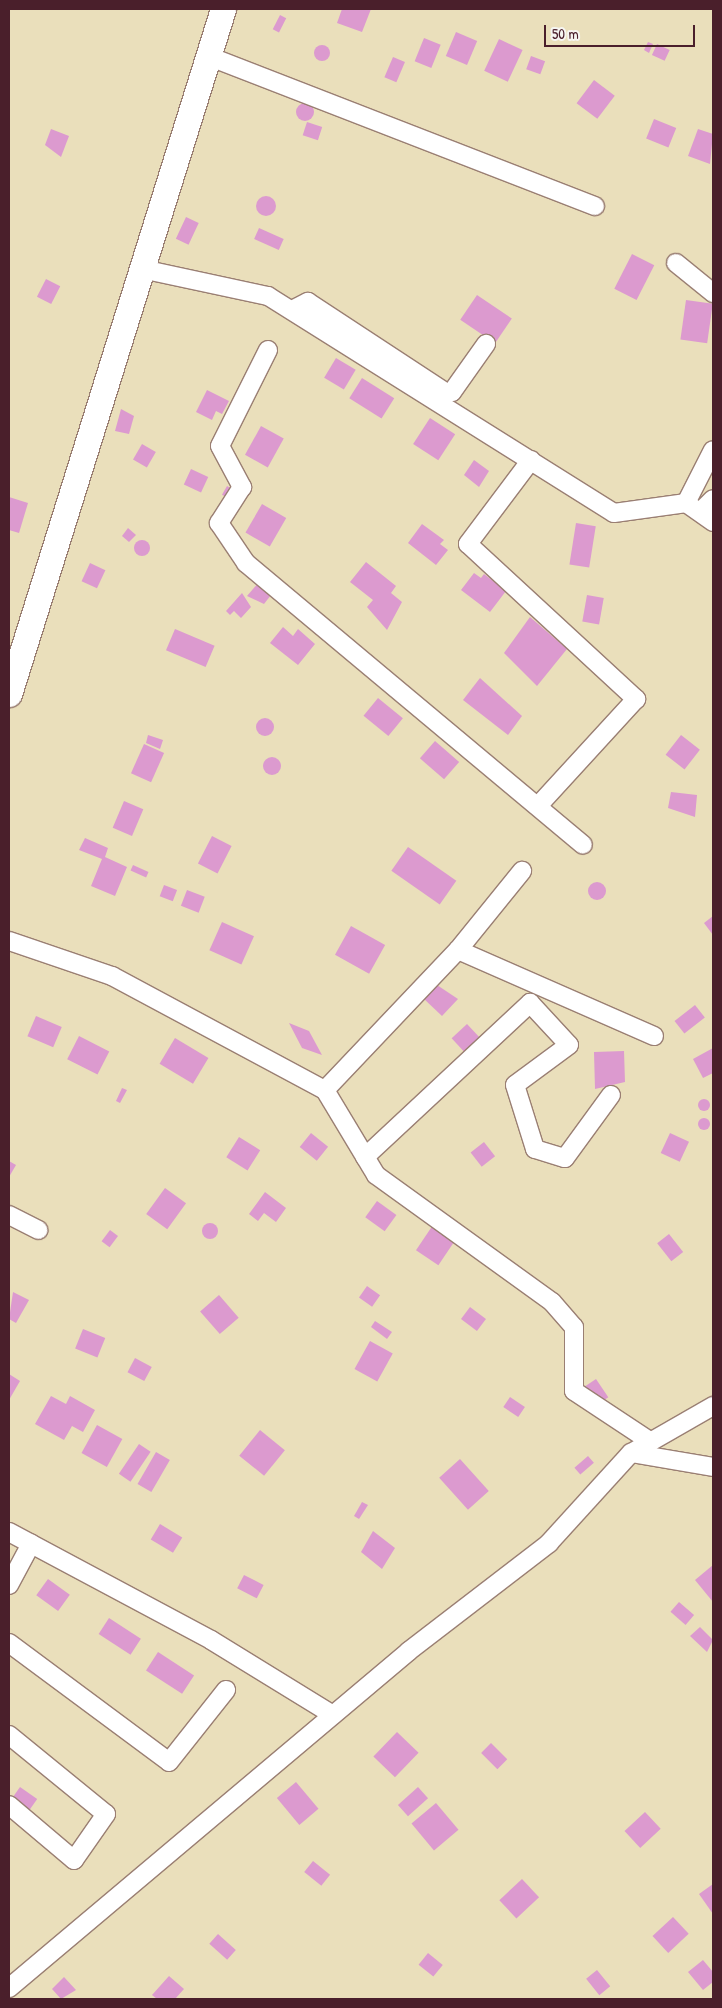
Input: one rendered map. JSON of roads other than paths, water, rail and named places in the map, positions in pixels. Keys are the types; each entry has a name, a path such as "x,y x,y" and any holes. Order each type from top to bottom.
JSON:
{"main road":[{"path":"9,694 16,645 142,269 223,9"}],"street":[{"path":"208,56 595,206"},
{"path":"676,264 713,292"},
{"path":"142,269 268,296 614,513 700,512 713,499"},
{"path":"292,310 308,302 445,392 452,392 486,344"},
{"path":"268,350 220,446 242,487 219,524 246,563 584,845"},
{"path":"700,512 713,450"},
{"path":"531,460 468,544 636,699 538,806"},
{"path":"325,1090 458,950 522,871"},
{"path":"9,941 112,976 325,1090 376,1175 552,1302 574,1327 574,1392 651,1442"},
{"path":"458,950 654,1036"},
{"path":"365,1156 530,1002 570,1045 515,1085 535,1149 565,1158 610,1095"},
{"path":"9,1215 38,1230"},
{"path":"9,1988 333,1715 549,1543 631,1453 713,1406"},
{"path":"631,1453 713,1467"},
{"path":"9,1532 211,1640 333,1715"},
{"path":"9,1585 31,1544"},
{"path":"9,1643 170,1762 226,1690"},
{"path":"9,1735 106,1814 74,1860 9,1805"}]}
